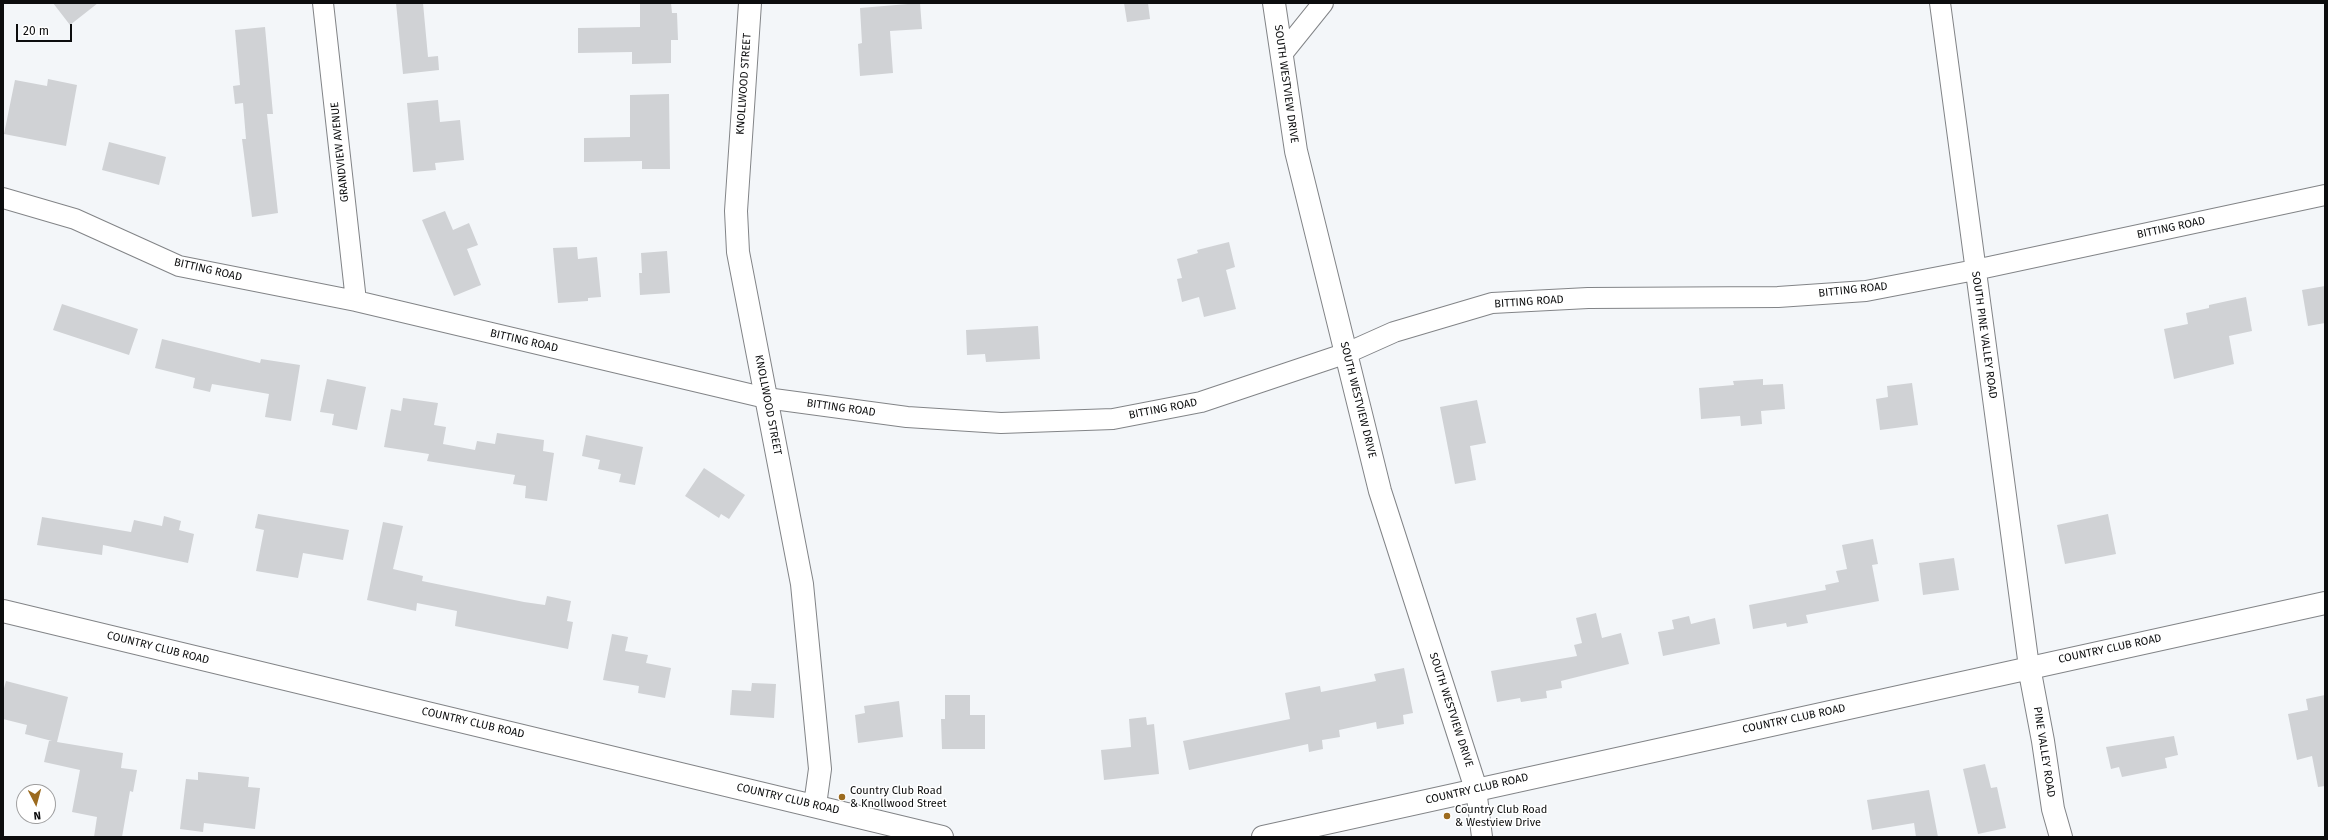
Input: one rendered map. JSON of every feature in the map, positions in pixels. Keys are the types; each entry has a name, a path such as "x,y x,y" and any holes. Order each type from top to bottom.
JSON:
{"main road":[{"name":"KNOLLWOOD STREET","path":"750,3 736,211 738,252 802,584 820,769 815,805"},
{"name":"SOUTH WESTVIEW DRIVE","path":"1274,3 1296,151 1380,491 1476,789"},
{"name":"COUNTRY CLUB ROAD","path":"1263,837 2325,603"},
{"name":"COUNTRY CLUB ROAD","path":"3,612 815,805 942,837"},
{"name":"PINE VALLEY ROAD","path":"2029,667 2043,741 2053,808 2061,837"}],"street":[{"name":"GRANDVIEW AVENUE","path":"323,3 356,301"},
{"path":"1282,54 1323,3"},
{"name":"SOUTH PINE VALLEY ROAD","path":"1940,3 2029,667"},
{"name":"BITTING ROAD","path":"3,198 75,219 179,266 356,301 766,398 907,418 1001,424 1113,419 1201,402 1347,353 1394,332 1492,303 1592,298 1778,297 1866,291 1975,270 2325,195"},
{"path":"1476,789 1482,837"}],"building":[{"path":"53,3 98,3 70,25"},
{"path":"396,3 423,3 428,57 438,56 439,70 403,74"},
{"path":"640,3 671,3 672,13 677,13 678,40 671,40 671,63 632,64 632,52 578,53 578,28 640,27"},
{"path":"920,3 922,29 890,31 893,73 860,76 858,44 862,43 860,8"},
{"path":"1124,3 1148,3 1150,19 1127,22"},
{"path":"265,27 273,114 267,114 278,213 252,217 242,139 246,139 243,103 235,104 233,86 240,85 235,30"},
{"path":"48,79 77,85 66,146 4,134 15,80 47,86"},
{"path":"669,94 670,169 642,169 642,161 584,162 584,138 630,137 630,95"},
{"path":"438,100 440,122 460,120 464,160 435,163 436,170 413,172 407,103"},
{"path":"109,142 166,157 159,185 102,170"},
{"path":"445,211 453,230 469,223 478,245 467,249 481,285 454,296 422,220"},
{"path":"1229,242 1235,267 1226,270 1236,309 1204,317 1199,297 1182,302 1177,279 1182,278 1177,259 1198,253 1197,250"},
{"path":"577,247 578,259 597,257 601,297 588,298 588,301 558,303 553,248"},
{"path":"667,251 670,293 640,295 639,273 642,273 641,253"},
{"path":"2325,286 2325,323 2308,326 2302,290"},
{"path":"2246,297 2252,331 2229,336 2234,364 2174,379 2164,329 2188,324 2186,313 2209,308 2209,305"},
{"path":"62,304 138,329 129,355 53,330"},
{"path":"1038,326 1040,359 986,362 985,354 967,355 966,330"},
{"path":"162,339 260,363 261,359 300,365 291,421 265,417 269,394 212,384 210,392 193,388 195,378 155,368"},
{"path":"327,379 366,387 357,430 332,425 334,414 320,412"},
{"path":"1763,379 1763,385 1783,384 1785,409 1761,411 1762,424 1741,426 1740,416 1701,419 1699,388 1734,385 1733,381"},
{"path":"1912,383 1918,425 1880,430 1876,399 1888,397 1887,386"},
{"path":"403,398 438,403 434,425 446,427 443,444 475,450 477,441 495,444 497,433 544,440 543,451 554,453 547,501 525,498 526,486 513,484 515,475 427,461 429,454 384,447 391,409 401,411"},
{"path":"1477,400 1486,443 1470,446 1476,480 1455,484 1440,407"},
{"path":"586,435 643,447 635,485 619,482 621,474 598,469 600,460 582,456"},
{"path":"704,468 745,495 729,519 721,514 719,518 685,496"},
{"path":"258,514 349,530 343,560 303,553 298,578 256,571 264,530 255,528"},
{"path":"2108,514 2116,554 2065,564 2057,525"},
{"path":"164,516 181,521 179,530 194,534 188,563 103,545 102,555 37,545 42,517 131,532 134,520 162,526"},
{"path":"383,522 403,526 393,569 423,576 422,581 524,602 545,605 547,596 571,601 567,621 573,622 568,649 455,626 457,611 417,603 416,611 367,600"},
{"path":"1873,539 1878,564 1872,565 1879,601 1806,615 1808,623 1787,627 1786,623 1753,629 1749,605 1826,590 1825,585 1839,582 1836,571 1847,569 1842,545"},
{"path":"1954,558 1959,590 1923,595 1919,563"},
{"path":"1596,613 1602,638 1621,633 1629,664 1561,681 1562,688 1546,691 1547,698 1521,702 1520,698 1497,702 1491,671 1577,656 1574,645 1582,643 1576,618"},
{"path":"1689,616 1691,624 1715,618 1720,644 1663,656 1658,632 1674,629 1672,620"},
{"path":"612,634 628,637 625,651 648,655 646,663 671,668 665,698 638,693 639,686 603,680"},
{"path":"1404,668 1413,713 1403,715 1404,724 1377,729 1376,722 1339,730 1340,737 1322,740 1323,749 1309,752 1308,744 1189,770 1183,741 1290,719 1285,693 1320,686 1321,692 1376,681 1374,674"},
{"path":"6,681 68,697 57,742 123,753 121,768 137,770 133,792 130,791 122,837 94,837 97,817 72,812 80,770 44,762 49,741 52,741 25,734 27,725 3,719 3,692"},
{"path":"752,683 776,684 774,718 730,715 732,690 751,691"},
{"path":"945,695 970,695 970,715 985,715 985,749 942,749 941,719 945,719"},
{"path":"2325,695 2325,786 2318,787 2312,756 2297,760 2288,714 2308,710 2306,699"},
{"path":"899,701 903,737 858,743 855,715 865,713 864,706"},
{"path":"1146,717 1147,725 1154,724 1159,774 1104,780 1101,750 1131,747 1129,719"},
{"path":"2174,736 2178,755 2165,758 2167,768 2122,777 2119,767 2111,769 2106,747"},
{"path":"1985,764 1991,788 1997,787 2006,828 1978,834 1963,769"},
{"path":"198,772 249,777 248,787 260,788 255,829 204,823 203,832 180,829 186,779 198,780"},
{"path":"1929,790 1938,837 1916,837 1914,823 1872,830 1867,800"}],"place":[{"name":"Country Club Road & Knollwood Street","path":"842,797"},
{"name":"Country Club Road & Westview Drive","path":"1447,816"}]}
